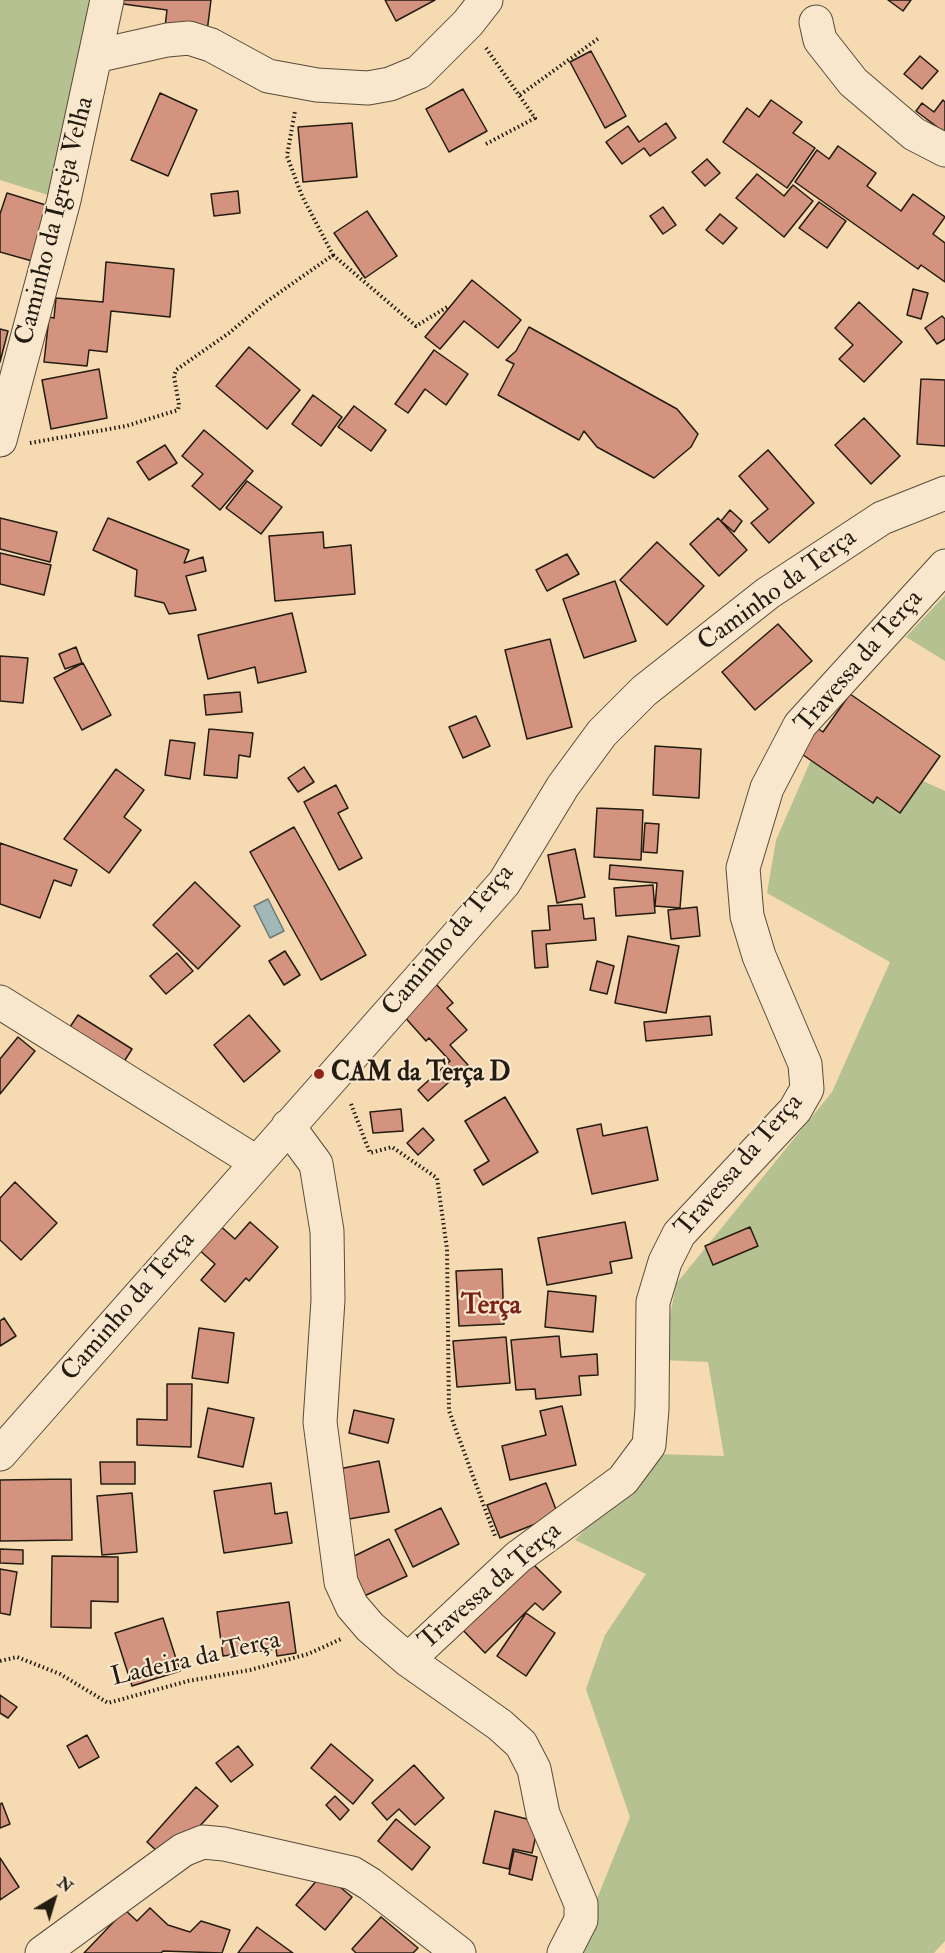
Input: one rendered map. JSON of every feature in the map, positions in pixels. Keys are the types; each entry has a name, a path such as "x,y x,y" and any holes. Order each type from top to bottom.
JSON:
{"street":[{"name":"Caminho da Igreja Velha","path":"11,442 107,0"},
{"path":"96,56 167,40 189,38 211,45 268,76 317,85 368,88 390,84 419,72 477,11"},
{"path":"816,22 820,40 853,82 914,134 945,150"},
{"name":"Caminho da Terça","path":"0,1454 504,883 576,768 602,733 644,691 768,593 882,518 945,493"},
{"name":"Travessa da Terça","path":"408,1660 519,1557 623,1480 649,1445 652,1409 653,1302 665,1262 679,1234 795,1110 807,1089 805,1064 759,956 747,916 743,868 767,788 800,725 945,566"},
{"path":"0,1002 256,1162"},
{"name":"Travessa da Terça","path":"288,1126 316,1164 325,1220 328,1300 320,1422 341,1582 352,1606 370,1627 408,1660 500,1725 521,1744 534,1769 543,1814 581,1904 581,1920 564,1953"},
{"path":"42,1953 183,1850 203,1842 224,1844 352,1873 370,1884 459,1953"}],"path":[{"path":"477,11 520,95 535,117 486,144"},
{"path":"520,95 599,38"},
{"path":"299,106 296,108 287,156 302,196 333,255 416,326 449,306"},
{"path":"11,442 126,426 178,410 174,376 176,370 333,255"},
{"path":"337,1070 370,1153 392,1147 436,1178 447,1249 449,1411 507,1568"},
{"name":"Ladeira da Terça","path":"0,1661 17,1657 60,1674 108,1703 188,1681 250,1670 308,1654 370,1627"}],"green space":[{"path":"0,0 107,0 64,200 0,180"},
{"path":"945,595 945,661 906,637"},
{"path":"822,735 945,791 945,1941 934,1953 575,1953 630,1817 586,1689 605,1635 646,1574 575,1540 656,1454 724,1456 708,1362 662,1360 676,1284 832,1092 890,962 767,893 776,840"}],"water":[{"path":"268,899 284,931 270,938 254,906"}],"building":[{"path":"116,0 211,0 207,32 165,27 167,10 116,3"},
{"path":"385,0 435,0 396,21"},
{"path":"888,0 911,0 903,11"},
{"path":"591,51 626,116 605,128 570,62"},
{"path":"920,56 938,71 922,89 904,74"},
{"path":"463,89 487,131 449,152 426,109"},
{"path":"160,93 197,110 168,176 131,160"},
{"path":"771,100 802,122 793,133 815,148 787,188 723,142 747,108 759,117"},
{"path":"943,100 945,102 945,133 916,111 922,103 934,112"},
{"path":"352,123 357,177 303,182 298,127"},
{"path":"666,123 676,138 650,156 644,148 622,164 606,142 628,126 639,142"},
{"path":"838,146 876,173 867,186 901,211 913,194 945,217 933,234 945,243 945,282 921,265 918,269 795,182 817,150 829,159"},
{"path":"707,159 720,173 705,186 692,172"},
{"path":"757,174 784,196 793,185 813,201 784,237 736,198"},
{"path":"238,191 240,213 214,216 211,194"},
{"path":"7,193 49,206 32,261 0,252 0,214"},
{"path":"819,202 846,221 827,248 799,228"},
{"path":"663,207 676,225 663,234 650,216"},
{"path":"367,211 397,256 365,278 334,233"},
{"path":"720,214 737,228 723,244 706,230"},
{"path":"106,262 174,269 170,317 111,311 107,352 89,350 87,366 44,362 49,317 54,318 56,298 103,302"},
{"path":"472,280 521,320 498,348 464,321 440,349 425,337"},
{"path":"913,289 928,293 921,319 907,315"},
{"path":"859,302 902,342 864,382 839,359 853,345 835,328"},
{"path":"942,316 945,319 945,339 937,344 925,328"},
{"path":"529,327 677,409 698,434 691,447 654,478 597,447 584,431 579,440 498,395 514,364 506,360 516,351"},
{"path":"0,329 8,331 0,362"},
{"path":"249,347 300,390 267,429 216,386"},
{"path":"434,350 468,374 446,405 425,389 408,413 395,404"},
{"path":"99,369 107,418 51,429 42,380"},
{"path":"921,379 945,380 945,446 917,444"},
{"path":"313,395 342,417 321,446 292,424"},
{"path":"354,406 386,430 371,451 338,427"},
{"path":"864,418 900,456 871,484 835,445"},
{"path":"204,430 253,471 220,510 192,486 203,474 182,456"},
{"path":"165,445 177,463 149,480 137,462"},
{"path":"768,450 814,503 769,543 751,523 768,509 739,476"},
{"path":"247,481 282,507 261,534 226,508"},
{"path":"730,510 742,521 734,532 721,521"},
{"path":"0,518 57,532 50,562 0,549"},
{"path":"108,518 189,550 184,563 203,557 206,571 186,576 196,610 169,614 164,603 135,596 137,570 93,550"},
{"path":"718,518 747,550 719,576 690,544"},
{"path":"323,532 324,548 351,545 355,594 275,601 269,536"},
{"path":"657,542 704,586 667,625 620,580"},
{"path":"0,553 51,565 44,595 0,584"},
{"path":"567,554 579,574 547,591 536,570"},
{"path":"615,581 636,641 584,658 563,599"},
{"path":"292,613 306,672 258,683 255,667 208,679 198,635"},
{"path":"778,624 812,661 755,710 722,672"},
{"path":"550,639 572,727 527,739 505,650"},
{"path":"76,647 82,663 65,669 59,654"},
{"path":"0,656 28,658 23,703 0,701"},
{"path":"83,663 111,715 82,730 54,678"},
{"path":"240,692 242,712 206,715 204,695"},
{"path":"850,694 940,756 900,813 877,797 873,803 790,746 807,721 823,732"},
{"path":"476,716 490,746 463,758 449,727"},
{"path":"209,729 253,733 250,757 239,755 237,778 204,775"},
{"path":"170,740 195,743 190,779 165,775"},
{"path":"655,746 701,749 699,798 653,795"},
{"path":"304,767 314,782 298,792 288,778"},
{"path":"116,769 144,790 124,817 141,830 109,873 64,839"},
{"path":"336,785 348,808 338,813 362,858 339,870 304,802"},
{"path":"597,808 643,810 641,860 594,857"},
{"path":"645,823 659,824 657,853 643,852"},
{"path":"294,827 366,955 321,980 250,852"},
{"path":"0,843 77,870 71,886 54,880 40,918 0,904"},
{"path":"575,849 585,897 557,903 548,855"},
{"path":"610,865 683,871 680,908 655,906 657,883 609,879"},
{"path":"195,882 240,926 198,969 153,925"},
{"path":"653,885 655,913 616,916 614,888"},
{"path":"582,904 584,919 594,918 596,940 546,944 548,967 535,968 532,931 550,930 548,906"},
{"path":"697,907 700,936 671,939 668,910"},
{"path":"628,936 679,946 666,1013 615,1003"},
{"path":"285,951 300,975 284,985 269,961"},
{"path":"177,953 193,971 166,994 150,976"},
{"path":"597,961 614,966 607,994 590,990"},
{"path":"436,984 453,1003 447,1008 467,1030 450,1045 468,1065 428,1101 418,1090 450,1061 429,1038 426,1041 402,1014"},
{"path":"78,1015 132,1049 120,1068 66,1033"},
{"path":"249,1015 280,1051 244,1082 214,1045"},
{"path":"710,1016 712,1035 646,1041 644,1022"},
{"path":"18,1037 35,1051 0,1094 0,1059"},
{"path":"505,1097 538,1152 483,1185 474,1170 489,1161 465,1121"},
{"path":"401,1109 403,1131 373,1133 370,1112"},
{"path":"601,1124 603,1136 647,1127 658,1180 592,1194 577,1129"},
{"path":"423,1128 434,1140 418,1155 407,1143"},
{"path":"15,1182 57,1223 21,1260 0,1240 0,1198"},
{"path":"250,1222 278,1247 249,1281 246,1278 225,1302 201,1280 215,1264 197,1248 218,1224 235,1239"},
{"path":"625,1222 632,1258 610,1262 612,1273 547,1285 538,1238"},
{"path":"750,1227 758,1246 713,1265 705,1246"},
{"path":"502,1269 504,1324 459,1326 456,1271"},
{"path":"548,1291 596,1296 593,1332 545,1327"},
{"path":"4,1318 16,1336 0,1346 0,1321"},
{"path":"199,1328 234,1333 228,1383 192,1378"},
{"path":"559,1336 561,1357 597,1354 598,1375 579,1376 581,1395 536,1399 535,1389 516,1390 511,1340"},
{"path":"506,1337 510,1383 457,1387 453,1341"},
{"path":"167,1384 192,1384 191,1447 137,1445 137,1419 167,1420"},
{"path":"562,1406 576,1465 510,1480 502,1446 546,1435 540,1411"},
{"path":"208,1408 254,1418 243,1467 198,1457"},
{"path":"354,1410 394,1419 388,1443 349,1433"},
{"path":"379,1461 389,1512 349,1519 339,1469"},
{"path":"100,1462 135,1462 135,1484 101,1484"},
{"path":"71,1479 72,1540 0,1541 0,1480"},
{"path":"271,1483 275,1514 287,1512 292,1543 224,1553 214,1491"},
{"path":"546,1483 558,1515 500,1538 487,1505"},
{"path":"132,1493 137,1552 102,1555 97,1496"},
{"path":"441,1508 459,1544 413,1567 395,1530"},
{"path":"389,1539 407,1576 360,1598 342,1562"},
{"path":"0,1549 23,1550 23,1564 0,1563"},
{"path":"52,1556 118,1557 118,1602 91,1601 91,1628 51,1627"},
{"path":"527,1558 561,1592 543,1610 535,1603 485,1653 459,1626"},
{"path":"0,1569 17,1572 10,1615 0,1613"},
{"path":"289,1602 296,1653 277,1656 276,1649 223,1656 217,1612"},
{"path":"526,1613 555,1633 526,1676 497,1656"},
{"path":"163,1618 180,1671 132,1686 115,1633"},
{"path":"0,1695 17,1707 8,1718 0,1713"},
{"path":"87,1735 99,1757 79,1768 67,1746"},
{"path":"331,1744 373,1780 353,1804 311,1768"},
{"path":"238,1746 253,1765 231,1782 216,1763"},
{"path":"414,1765 444,1798 415,1825 399,1809 387,1820 372,1803"},
{"path":"196,1787 218,1806 168,1861 147,1842"},
{"path":"335,1796 349,1810 340,1820 326,1805"},
{"path":"2,1803 10,1824 0,1828 0,1804"},
{"path":"495,1811 539,1822 532,1853 513,1849 509,1869 483,1863"},
{"path":"396,1819 430,1847 412,1870 378,1841"},
{"path":"514,1851 537,1857 532,1880 509,1874"},
{"path":"0,1858 19,1887 0,1900"},
{"path":"323,1873 352,1897 325,1930 296,1905"},
{"path":"150,1908 168,1925 190,1932 201,1921 230,1930 222,1953 163,1951 161,1953 84,1953 125,1910 137,1921"},
{"path":"381,1917 418,1948 413,1953 356,1953 352,1949"},
{"path":"257,1927 293,1953 238,1953"}],"place":[{"name":"CAM da Terça D","path":"319,1074"}],"district":[{"name":"Terça","path":"491,1307"}]}
